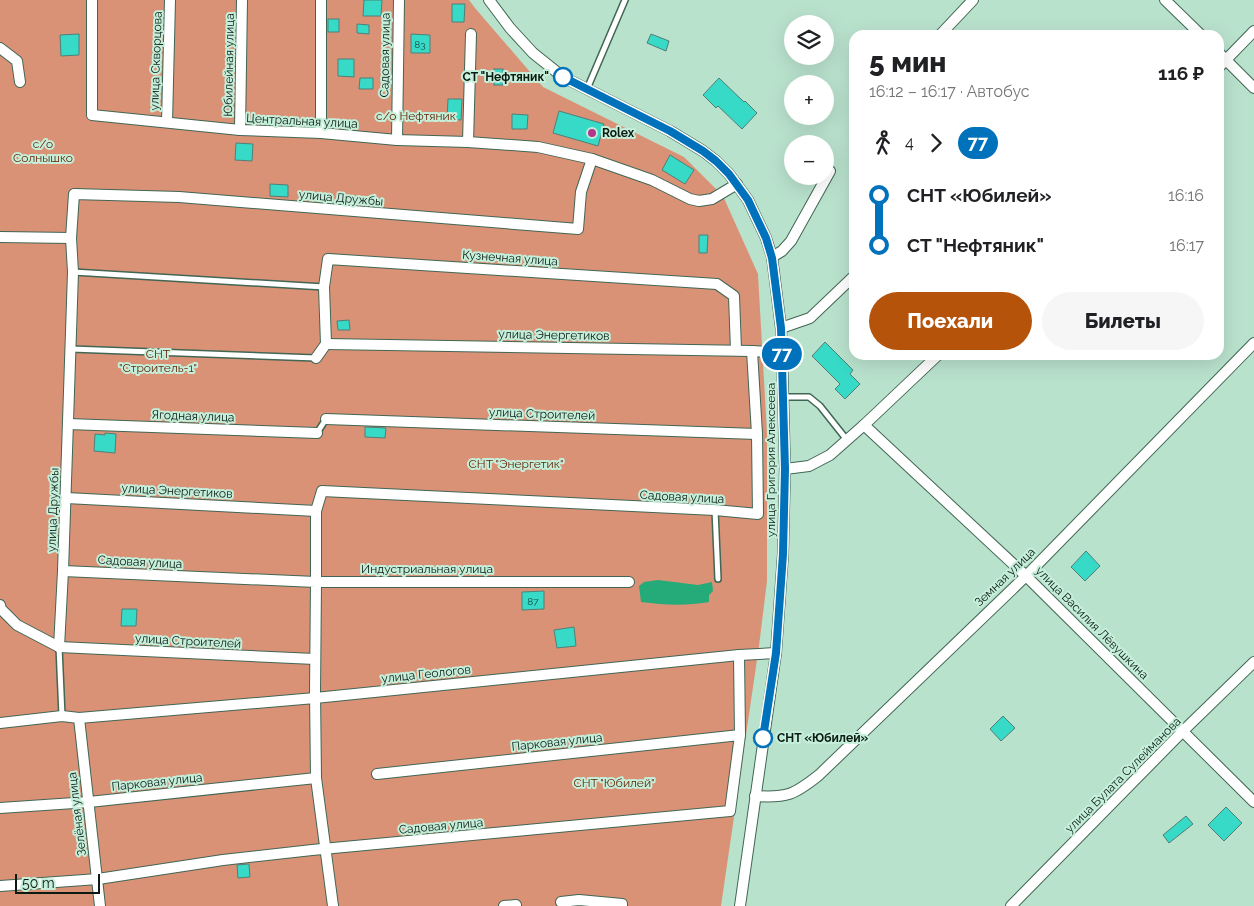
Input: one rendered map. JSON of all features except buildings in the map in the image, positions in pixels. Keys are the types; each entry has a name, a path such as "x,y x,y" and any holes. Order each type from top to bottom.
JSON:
{"street":[{"name":"Центральная улица","path":"92,0 92,116 240,130 321,133 396,140 468,142 538,148 592,159 652,180 690,199 699,201 712,198 737,184"},
{"name":"улица Скворцова","path":"167,122 170,0"},
{"name":"Юбилейная улица","path":"240,130 242,0"},
{"path":"321,0 321,133"},
{"name":"Садовая улица","path":"396,140 398,0"},
{"name":"улица Григория Алексеева","path":"489,0 510,28 533,53 563,77 670,131 716,161 729,174 748,200 766,238 772,258 781,328 782,353 785,469 783,554 776,653 740,906"},
{"path":"945,30 974,0"},
{"path":"1165,0 1196,30"},
{"path":"1224,57 1254,31"},
{"path":"468,142 471,34"},
{"path":"0,48 17,61 20,82"},
{"path":"1224,63 1254,88"},
{"name":"улица Дружбы","path":"59,647 71,348 73,272 71,238 74,194 179,197 578,229 581,192 592,159"},
{"path":"772,258 791,241 822,185"},
{"path":"0,237 71,238"},
{"name":"Кузнечная улица","path":"326,344 324,287 328,259 717,284 734,296 736,350"},
{"path":"781,328 810,318 849,281"},
{"name":"Земная улица","path":"755,796 774,797 792,794 819,775 1026,576 1254,343"},
{"path":"316,358 326,344"},
{"name":"улица Энергетиков","path":"326,344 736,350 782,353"},
{"name":"Садовая улица","path":"316,511 322,491 715,510 758,514 757,434 752,351"},
{"path":"785,469 809,466 830,455 933,360"},
{"name":"улица Строителей","path":"326,419 757,434"},
{"name":"Ягодная улица","path":"68,424 317,433"},
{"name":"улица Василия Лёвушкина","path":"864,424 1026,576 1254,802"},
{"name":"улица Энергетиков","path":"66,498 316,511"},
{"path":"316,511 316,778 333,906"},
{"name":"Садовая улица","path":"63,571 316,582"},
{"name":"Индустриальная улица","path":"316,582 629,582"},
{"path":"0,605 1,609 17,625 59,647"},
{"name":"улица Строителей","path":"59,647 315,659"},
{"name":"улица Геологов","path":"0,723 62,716 79,718 739,654 776,653"},
{"name":"Садовая улица","path":"0,886 98,879 223,860 325,849 730,811 740,735 739,654"},
{"name":"улица Булата Сулейманова","path":"1011,906 1183,731 1254,662"},
{"name":"Зелёная улица","path":"79,718 100,906"},
{"name":"Парковая улица","path":"377,774 740,735"},
{"name":"Парковая улица","path":"0,808 88,802 316,778"},
{"path":"561,902 579,900 622,904 622,906"},
{"path":"504,906 516,905"}],"lane":[{"path":"586,90 625,0"},
{"path":"73,272 324,287"},
{"path":"71,348 316,358"},
{"path":"783,397 809,396 820,406 847,440"},
{"path":"317,433 326,419"},
{"path":"715,510 718,579"},
{"path":"59,647 62,716"}],"green space":[{"path":"0,0 469,0 543,87 684,157 723,196 758,274 767,434 767,581 721,906 0,906"}],"shaded area":[{"path":"658,580 698,585 712,582 713,591 709,595 709,602 675,605 641,602 639,586 644,582"}],"bus line":[{"name":"77","path":"563,77 670,131 716,161 729,174 748,200 766,238 772,258 781,328 785,469 783,554 776,653 763,738"}],"place":[{"name":"СТ \"Нефтяник\"","path":"563,77"},
{"name":"Rolex","path":"592,133"},
{"name":"СНТ «Юбилей»","path":"763,738"}],"park label":[{"name":"с/о Нефтяник","path":"416,116"},
{"name":"с/о Солнышко","path":"43,151"},
{"name":"СНТ \"Строитель-1\"","path":"158,361"},
{"name":"СНТ \"Энергетик\"","path":"516,464"},
{"name":"СНТ \"Юбилей\"","path":"614,783"}]}
